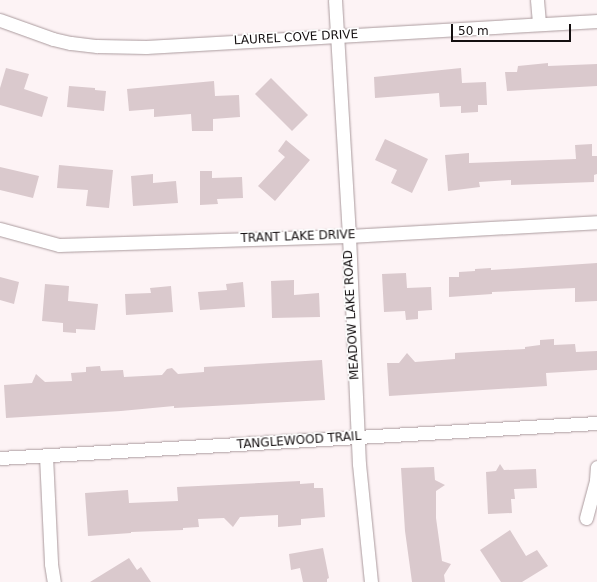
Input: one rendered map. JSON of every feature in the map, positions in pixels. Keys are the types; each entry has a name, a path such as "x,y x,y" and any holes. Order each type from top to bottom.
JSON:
{"street":[{"name":"MEADOW LAKE ROAD","path":"335,0 349,236 358,437 366,546 371,582"},
{"path":"537,0 539,24"},
{"name":"LAUREL COVE DRIVE","path":"0,20 52,39 97,46 146,47 597,21"},
{"name":"TRANT LAKE DRIVE","path":"0,229 59,245 349,236 597,222"},
{"name":"TANGLEWOOD TRAIL","path":"0,458 597,423"},
{"path":"46,456 51,564 54,582"},
{"path":"586,518 596,480 597,467"}],"building":[{"path":"548,63 548,66 597,64 597,86 507,91 505,72 517,72 518,66"},
{"path":"6,68 29,74 24,89 48,97 42,117 0,105 0,88"},
{"path":"461,68 462,83 486,82 487,105 478,105 478,112 461,113 461,106 440,107 439,93 375,98 374,77"},
{"path":"271,78 308,115 292,131 255,94"},
{"path":"214,81 215,96 239,95 240,117 213,119 213,131 192,131 191,114 154,117 154,109 129,111 127,89"},
{"path":"69,86 95,88 95,90 106,91 104,111 67,107"},
{"path":"385,139 428,159 412,193 391,183 397,170 375,160"},
{"path":"286,140 310,160 275,201 258,186 285,157 278,151"},
{"path":"592,144 592,156 597,156 597,174 594,175 594,182 511,185 511,180 479,182 480,187 448,191 445,155 469,153 469,163 576,159 575,145"},
{"path":"59,165 113,170 109,208 86,206 88,190 57,188"},
{"path":"0,167 39,176 33,198 0,190"},
{"path":"200,171 212,171 212,178 242,177 243,198 217,199 218,204 200,205"},
{"path":"153,174 153,183 176,181 178,203 133,206 131,176"},
{"path":"597,263 597,301 575,302 575,288 492,292 492,294 449,297 449,277 459,277 459,272 475,271 475,269 491,268 491,270"},
{"path":"406,273 407,288 431,287 432,310 418,311 418,319 406,320 405,311 384,312 382,274"},
{"path":"0,277 19,282 14,304 0,300"},
{"path":"294,280 294,295 319,293 320,317 272,318 271,281"},
{"path":"243,282 245,307 200,310 198,292 227,290 226,284"},
{"path":"45,284 69,286 68,301 98,304 95,330 76,329 76,333 63,332 63,323 42,321"},
{"path":"171,286 173,312 126,315 125,294 151,293 150,288"},
{"path":"554,339 554,345 575,344 576,352 597,351 597,370 546,373 547,386 389,396 387,363 399,363 407,353 415,362 455,359 455,353 525,349 525,347 540,345 540,340"},
{"path":"322,360 325,400 174,408 174,406 121,411 6,418 4,385 32,383 36,374 45,382 72,381 71,373 86,372 86,367 100,366 101,371 123,370 124,377 162,375 167,369 172,368 178,374 204,372 204,367"},
{"path":"500,464 504,470 536,469 537,488 514,489 515,499 511,499 512,513 488,514 486,472 496,471"},
{"path":"434,467 435,480 445,485 436,491 436,518 442,561 451,564 444,575 445,582 412,582 405,531 401,468"},
{"path":"300,481 300,484 314,483 314,488 323,488 325,517 301,519 301,525 278,527 278,515 240,517 233,527 224,518 198,519 199,527 183,528 183,530 131,532 88,536 85,493 128,490 129,503 178,501 177,487"},
{"path":"510,530 526,556 537,550 548,566 522,582 501,582 480,550"},
{"path":"323,548 329,578 327,579 327,582 303,582 300,568 291,570 289,554"},
{"path":"129,558 137,570 141,567 151,582 90,582"}]}
